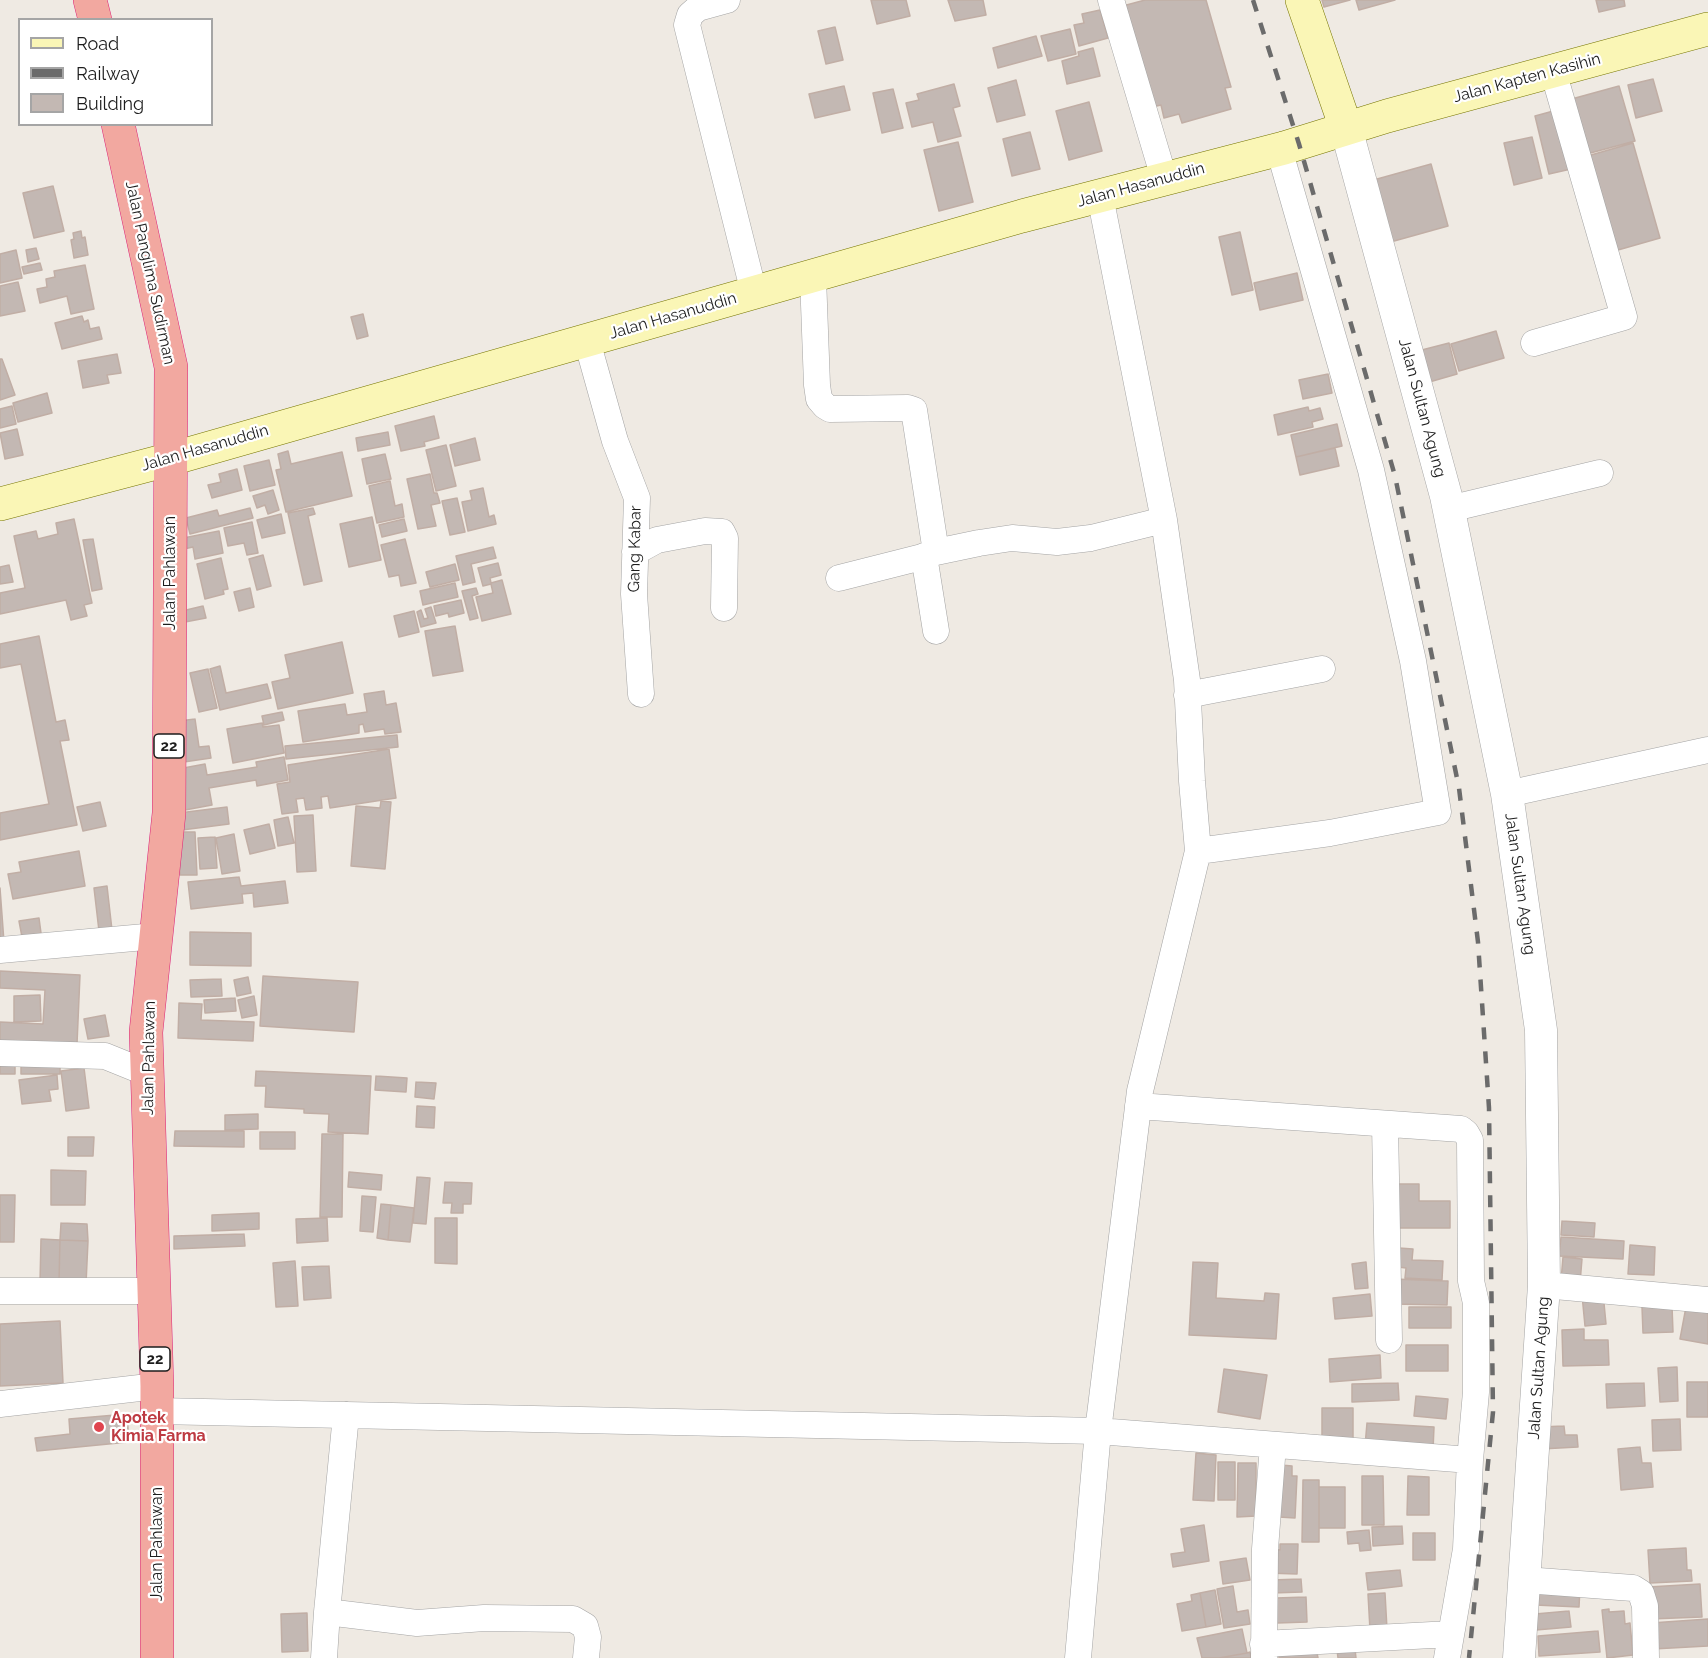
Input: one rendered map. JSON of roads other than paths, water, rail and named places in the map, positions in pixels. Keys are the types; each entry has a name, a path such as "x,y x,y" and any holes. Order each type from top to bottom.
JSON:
{"highway":[{"path":"90,0 94,18"},
{"name":"Jalan Panglima Sudirman","path":"118,126 171,367 171,459"},
{"name":"Jalan Pahlawan","path":"157,1658 157,1399 146,1055 169,813 171,459"}],"main road":[{"path":"1302,0 1346,128"},
{"name":"Jalan Kapten Kasihin","path":"1346,128 1708,29"},
{"name":"Jalan Hasanuddin","path":"0,504 171,459 1022,216 1279,149 1346,128"}],"street":[{"path":"727,0 698,8 690,15 687,25 754,293"},
{"path":"1111,0 1164,178"},
{"path":"1534,343 1624,317 1553,71"},
{"name":"Jalan Sultan Agung","path":"1346,128 1449,509 1507,794 1541,1030 1544,1285 1519,1658"},
{"path":"1198,851 1330,833 1438,812 1413,661 1371,470 1279,149"},
{"path":"1078,1658 1098,1431 1142,1089 1198,851 1187,680 1164,520 1100,196"},
{"path":"813,277 819,399 830,409 908,408 914,410 936,631"},
{"name":"Gang Kabar","path":"587,341 615,441 637,498 634,594 641,694"},
{"path":"1449,509 1600,473"},
{"path":"839,578 930,554 1012,538 1058,543 1091,538 1164,520"},
{"path":"635,552 657,540 705,531 722,532 725,538 724,608"},
{"path":"1187,695 1322,669"},
{"path":"1507,794 1708,750"},
{"path":"0,950 156,936"},
{"path":"0,1053 146,1055"},
{"path":"1142,1089 1384,1124 1461,1130 1470,1140 1471,1281 1476,1303 1476,1392 1466,1549 1449,1646 1263,1651 1265,1549 1273,1444"},
{"path":"1384,1124 1389,1340"},
{"path":"1544,1285 1708,1300"},
{"path":"0,1291 153,1291"},
{"path":"0,1404 157,1399 346,1415 1098,1431 1470,1460"},
{"path":"324,1658 346,1415"},
{"path":"1525,1580 1633,1588 1641,1593 1646,1606 1646,1658"},
{"path":"327,1612 417,1623 484,1618 573,1619 585,1626 588,1637 586,1658"}],"railway":[{"path":"1253,0 1299,144 1395,476 1459,788 1478,942 1489,1108 1493,1412 1469,1658"}],"place":[{"name":"Apotek Kimia Farma","path":"99,1427"}]}
